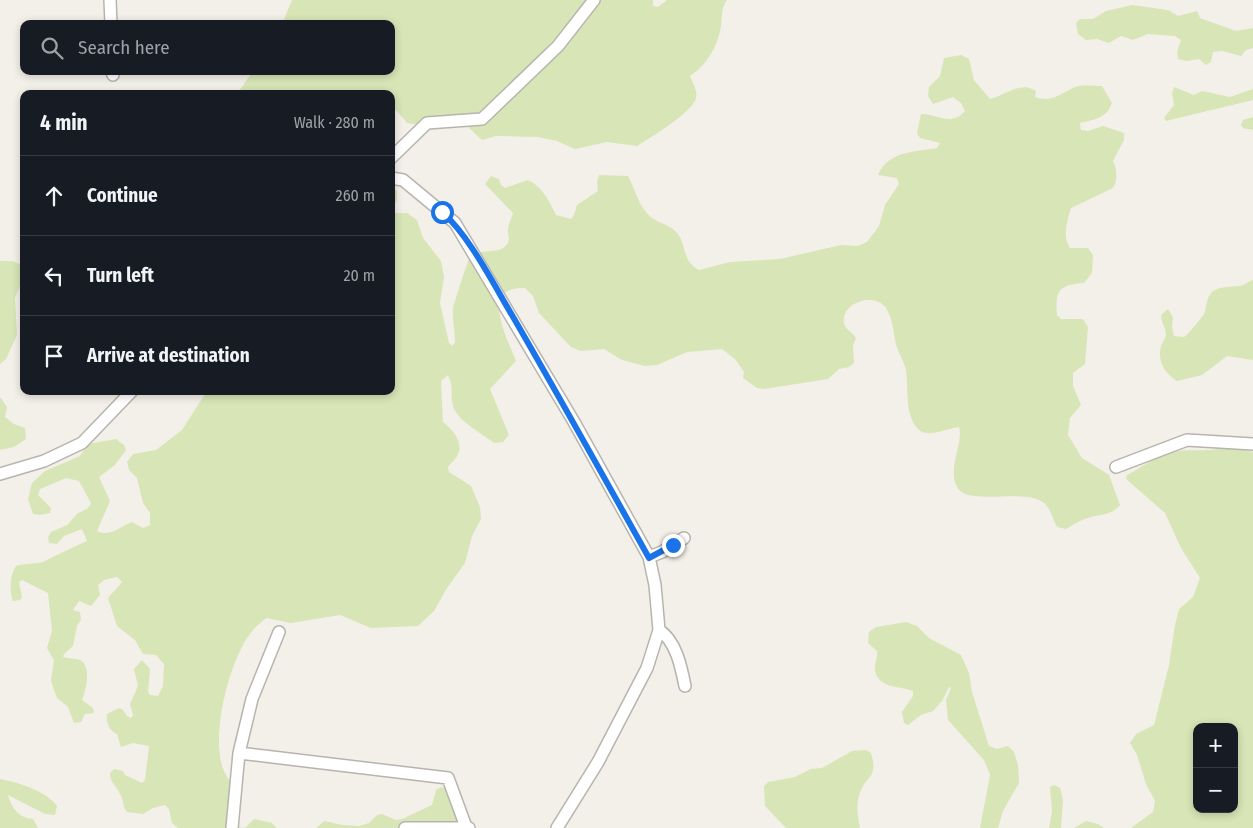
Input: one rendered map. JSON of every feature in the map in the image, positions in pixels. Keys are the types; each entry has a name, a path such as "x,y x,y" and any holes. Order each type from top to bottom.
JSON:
{"street":[{"path":"110,0 111,20"},
{"path":"395,154 427,123 482,118 558,46 594,0"},
{"path":"395,179 403,180 455,223 569,414 649,558 655,586 659,630 647,668 598,762 557,828"},
{"path":"0,474 44,461 82,443 128,395"},
{"path":"1116,467 1186,440 1253,444"},
{"path":"649,558 684,538"},
{"path":"659,630 667,635 680,663 685,686"},
{"path":"232,828 239,753 252,699 279,632"},
{"path":"239,753 448,778 468,827 405,828"}],"green space":[{"path":"292,0 653,0 653,6 658,7 667,0 727,0 723,9 717,42 706,61 690,76 696,90 696,98 687,110 637,146 607,142 575,149 557,141 538,137 496,136 482,140 468,127 435,127 407,123 395,109 395,90 240,90 250,75 395,75 395,20 284,20"},
{"path":"1132,5 1168,10 1178,16 1197,11 1200,18 1236,31 1253,28 1253,48 1246,50 1241,56 1222,51 1213,52 1211,62 1206,65 1199,59 1186,61 1178,59 1177,52 1181,40 1175,36 1148,34 1133,40 1121,36 1109,43 1097,39 1086,40 1078,34 1076,23 1080,19 1093,19 1106,11"},
{"path":"961,55 969,59 974,80 990,99 1025,87 1036,91 1035,97 1046,99 1076,87 1102,86 1112,103 1110,108 1099,118 1080,123 1081,130 1088,131 1103,126 1124,133 1124,140 1113,161 1116,181 1113,188 1071,208 1066,228 1066,238 1070,248 1088,248 1093,255 1092,273 1084,283 1069,285 1060,290 1057,300 1057,315 1061,319 1083,319 1088,327 1085,364 1073,373 1073,386 1081,405 1070,418 1068,435 1082,458 1109,475 1120,505 1117,509 1082,520 1066,529 1057,527 1046,505 1035,499 1011,496 972,496 963,493 957,487 954,480 960,433 959,427 927,433 918,429 914,423 909,409 906,370 897,348 891,318 881,303 867,300 860,302 853,305 844,316 844,323 847,329 856,338 853,346 854,363 849,367 839,369 828,379 764,389 757,388 743,378 744,372 735,359 722,349 687,352 657,365 645,366 622,360 604,349 581,351 571,347 539,313 533,296 525,288 511,290 503,295 500,304 500,315 507,340 516,361 490,389 509,435 503,442 494,443 460,417 453,406 451,384 448,375 441,381 443,422 453,432 459,445 457,456 448,467 449,472 471,486 480,507 481,519 472,536 465,563 447,588 434,611 418,626 371,628 340,615 291,623 266,618 254,629 245,641 237,658 224,699 220,721 219,742 221,761 226,775 240,793 238,827 245,828 178,828 172,823 169,809 165,805 153,808 143,814 127,812 125,810 121,796 111,779 110,773 114,769 123,771 125,775 142,783 145,780 149,746 133,743 121,747 117,734 109,726 107,714 119,708 131,718 133,715 130,704 138,686 134,669 142,660 150,669 148,692 150,695 158,696 163,686 164,664 156,655 143,654 135,640 117,626 108,598 122,582 117,577 104,580 98,585 100,595 91,606 79,601 73,610 80,612 81,620 77,626 73,646 63,657 78,659 84,663 87,678 82,700 93,708 94,713 85,714 81,722 74,723 68,707 57,698 51,680 54,660 47,648 52,631 48,593 22,580 19,582 22,597 20,600 13,601 11,578 16,566 43,562 87,541 82,529 64,536 57,544 49,543 48,537 51,532 67,525 77,514 88,508 91,503 79,481 66,478 40,489 38,495 51,508 50,513 33,514 28,499 32,483 45,471 80,456 88,444 116,439 124,445 126,450 115,465 99,477 110,501 97,531 102,533 111,532 132,522 143,528 150,525 150,513 143,503 137,478 129,470 127,462 133,454 156,450 182,430 204,395 395,395 395,213 407,213 417,220 423,238 441,261 444,277 440,303 449,343 452,346 455,342 453,308 470,257 479,252 495,251 505,247 509,242 508,229 513,213 485,184 491,176 499,179 501,185 505,188 528,180 542,190 556,215 571,219 577,205 598,191 597,182 599,175 628,176 643,208 654,219 676,232 680,237 688,259 699,270 730,262 780,259 841,245 858,246 867,242 879,226 885,205 899,184 897,178 878,175 882,167 895,157 911,152 937,148 940,143 920,138 917,133 921,114 949,119 960,116 965,111 961,103 953,97 933,104 928,96 929,87 940,76 944,58"},
{"path":"1174,87 1194,95 1202,91 1230,97 1253,89 1253,100 1166,121 1164,118 1174,105 1172,93"},
{"path":"1253,117 1253,130 1243,128 1241,125 1243,120"},
{"path":"395,190 397,191 395,204"},
{"path":"0,261 12,261 20,264 20,286 15,298 17,335 6,359 0,364"},
{"path":"1253,280 1253,360 1227,356 1202,375 1177,381 1173,378 1163,367 1160,357 1161,346 1166,335 1161,315 1168,309 1173,317 1172,327 1174,336 1184,337 1204,314 1212,292 1221,288 1241,286"},
{"path":"0,397 7,407 5,417 14,424 25,428 26,439 14,447 0,450"},
{"path":"1227,446 1253,452 1253,828 1131,828 1153,812 1155,801 1146,784 1137,755 1130,743 1136,734 1154,725 1169,665 1179,609 1193,597 1200,578 1181,548 1165,513 1126,479 1127,475 1163,455 1183,450 1213,450"},
{"path":"906,622 917,626 929,638 961,655 969,673 972,692 989,746 997,749 1008,746 1014,752 1018,765 1019,783 1003,811 998,828 980,828 990,775 984,760 948,720 946,700 951,688 949,687 942,701 933,711 921,715 908,725 904,723 902,712 913,696 913,691 891,686 877,677 875,668 877,651 868,643 869,632 876,627"},
{"path":"866,750 871,753 873,768 858,800 857,808 860,828 786,828 765,806 764,786 768,782 795,777 811,769 822,768 852,751"},
{"path":"0,779 39,791 57,806 55,815 45,814 8,795 16,811 24,817 33,819 38,828 0,828"},
{"path":"1054,785 1060,788 1063,800 1061,828 1049,828 1052,812 1050,787"},
{"path":"441,787 447,789 459,828 316,828 324,821 359,826 369,823 377,815 382,814 396,820 402,819 432,805 436,790"},
{"path":"254,819 272,823 277,828 245,828"},
{"path":"1086,821 1098,824 1104,828 1074,828"}],"route":[{"path":"442,212 455,223 497,290 574,422 649,558 673,545"}]}
